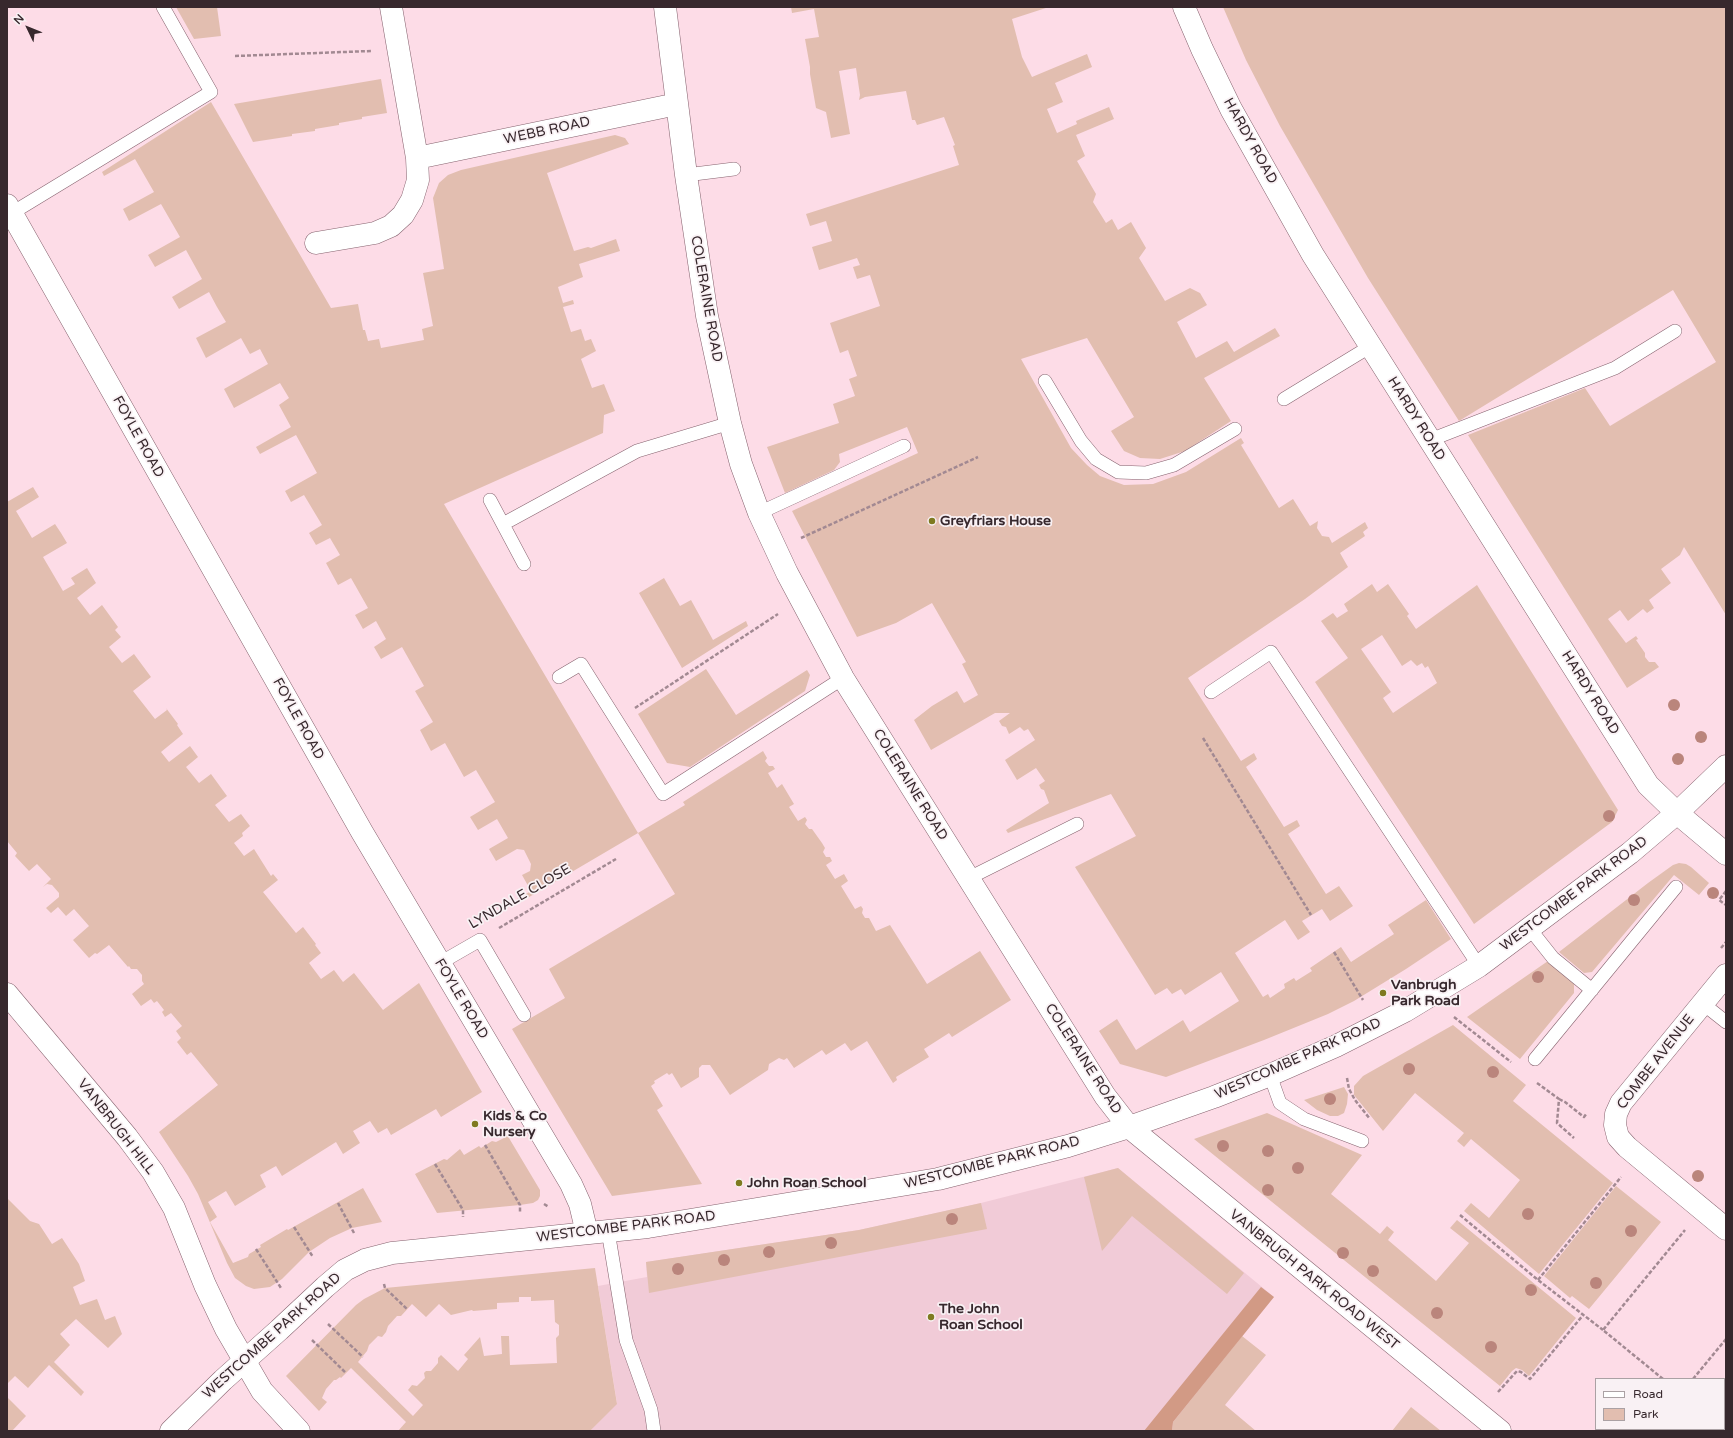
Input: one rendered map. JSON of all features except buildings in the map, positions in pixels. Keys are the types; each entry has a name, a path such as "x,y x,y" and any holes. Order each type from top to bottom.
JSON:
{"street":[{"path":"316,243 376,233 391,226 403,215 412,200 418,180 417,158 391,7"},
{"name":"COLERAINE ROAD","path":"665,7 706,316 730,422 742,464 759,513 787,573 843,678 1105,1096 1129,1127"},
{"name":"HARDY ROAD","path":"1184,7 1202,50 1231,109 1313,254 1648,785 1677,813"},
{"name":"WEBB ROAD","path":"417,158 677,104"},
{"name":"FOYLE ROAD","path":"9,209 362,832 571,1184 580,1204 587,1233"},
{"name":"WESTCOMBE PARK ROAD","path":"171,1431 244,1360 325,1287 345,1270 365,1260 392,1253 656,1226 938,1179 1068,1146 1129,1127 1214,1097 1270,1075 1336,1046 1405,1011 1479,966 1530,930 1630,853 1677,813 1726,766"},
{"path":"1677,813 1726,854"},
{"name":"COMBE AVENUE","path":"1726,975 1621,1103 1616,1114 1615,1125 1618,1137 1627,1147 1726,1229"},
{"name":"VANBRUGH HILL","path":"7,994 127,1137 153,1172 174,1208 205,1285 226,1329 262,1391 299,1431"},
{"name":"VANBRUGH PARK ROAD WEST","path":"1129,1127 1500,1431"}],"lane":[{"path":"9,209 211,92 163,7"},
{"path":"686,174 734,169"},
{"path":"1430,440 1615,368 1675,331"},
{"path":"1284,399 1371,346"},
{"path":"1045,381 1081,441 1096,459 1118,472 1146,473 1174,465 1235,429"},
{"path":"503,524 637,451 730,422"},
{"path":"759,513 904,446"},
{"path":"490,500 524,564"},
{"path":"1211,692 1271,652 1479,966"},
{"path":"559,677 581,664 663,794 843,678"},
{"path":"969,878 1077,824"},
{"path":"1535,1059 1676,887"},
{"path":"1530,930 1553,958 1592,990"},
{"path":"480,940 524,1016"},
{"name":"LYNDALE CLOSE","path":"440,963 480,940"},
{"path":"1702,1003 1726,1022"},
{"path":"1270,1075 1280,1103 1304,1119 1362,1141"},
{"path":"608,1230 626,1340 651,1410 654,1431"}],"path":[{"path":"235,56 398,50"},
{"path":"797,540 978,457"},
{"path":"616,720 780,613"},
{"path":"1203,738 1311,915"},
{"name":"LYNDALE CLOSE","path":"480,940 616,859"},
{"path":"1726,891 1719,900 1726,905"},
{"path":"1334,952 1365,1003"},
{"path":"1347,1078 1349,1089 1355,1100 1374,1123"},
{"path":"1559,1099 1580,1114"},
{"path":"485,1145 520,1205 520,1212"},
{"path":"435,1164 463,1210 463,1217"},
{"path":"1538,1280 1621,1177"},
{"path":"338,1203 354,1233"},
{"path":"544,1204 549,1207"},
{"path":"1460,1215 1538,1280 1584,1314 1662,1378"},
{"path":"294,1227 313,1257"},
{"path":"1603,1330 1686,1230"},
{"path":"256,1249 281,1288"},
{"path":"384,1282 385,1288 407,1310"},
{"path":"1498,1392 1517,1371 1521,1372 1530,1379 1584,1314"},
{"path":"328,1324 363,1357"},
{"path":"1694,1378 1726,1339"},
{"path":"312,1340 346,1373"}],"shaded area":[{"name":"The John Roan School","path":"1118,1168 1274,1297 1173,1422 1172,1431 591,1430 617,1403 598,1286 647,1277 646,1262 859,1230 981,1203"},
{"path":"1261,1287 1274,1297 1173,1422 1172,1431 1144,1431"}],"green space":[{"path":"176,7 217,7 221,36 194,39"},
{"path":"791,7 1049,7 1012,19 1022,57 1032,77 1087,54 1092,67 1055,83 1063,102 1047,109 1057,133 1077,124 1076,121 1109,107 1114,119 1076,135 1085,156 1077,161 1096,194 1093,202 1106,223 1112,219 1118,230 1131,222 1146,248 1139,258 1165,301 1190,288 1200,293 1207,305 1177,322 1196,358 1227,341 1234,352 1275,328 1280,336 1204,378 1231,421 1185,451 1160,459 1140,458 1124,451 1111,431 1134,417 1087,338 1021,359 1071,448 1100,476 1124,485 1153,484 1186,472 1241,438 1244,443 1241,445 1279,508 1293,499 1310,526 1318,521 1317,528 1322,536 1329,537 1332,543 1365,522 1368,528 1363,532 1365,536 1340,553 1348,567 1305,599 1188,678 1241,761 1254,753 1257,759 1246,767 1284,827 1297,820 1300,826 1288,834 1326,894 1339,886 1353,906 1330,921 1322,909 1302,921 1310,932 1298,940 1285,920 1235,953 1263,997 1268,994 1270,998 1285,988 1284,984 1294,978 1296,981 1312,971 1310,968 1341,947 1351,962 1394,934 1388,925 1426,900 1451,939 1354,1001 1328,1014 1264,1040 1166,1077 1120,1064 1099,1031 1117,1019 1136,1050 1183,1020 1190,1032 1239,1001 1221,972 1185,995 1181,989 1172,994 1167,988 1155,995 1075,867 1136,836 1111,794 1008,833 1006,830 1049,803 1044,790 1041,789 1039,785 1045,781 1036,768 1017,780 1005,760 1035,740 1028,729 1024,731 1020,727 1009,734 1006,727 1002,726 999,721 1010,713 995,713 931,750 914,720 932,706 957,691 964,703 978,695 962,664 966,662 932,603 896,623 857,637 792,511 918,453 907,427 839,454 840,462 834,470 785,493 767,447 839,423 833,404 855,396 849,379 857,376 848,350 840,353 830,323 880,306 870,275 857,279 853,267 860,265 857,258 819,270 812,247 832,241 826,221 810,226 806,214 959,165 953,146 955,145 944,117 917,125 915,120 912,120 906,91 865,97 859,100 860,95 856,68 839,71 850,134 831,138 826,112 816,108 805,39 819,37 814,9 792,13"},
{"path":"1223,7 1726,7 1726,615 1684,547 1680,555 1661,569 1671,583 1649,600 1654,608 1647,613 1643,609 1628,621 1620,610 1608,619 1626,643 1636,636 1638,639 1636,640 1645,653 1645,657 1649,662 1655,662 1659,667 1627,688 1468,435 1585,388 1610,426 1716,362 1673,290 1459,421 1368,278 1280,126 1246,60"},
{"path":"381,79 387,113 362,117 362,119 339,123 339,125 315,129 315,131 292,134 292,136 253,142 234,104"},
{"path":"211,102 331,308 358,304 363,330 365,330 368,341 379,339 381,348 424,340 422,329 433,326 423,273 444,269 433,198 439,183 448,175 461,170 615,135 625,138 629,144 547,173 574,251 588,247 591,248 616,239 620,251 579,264 583,277 558,287 563,303 573,300 574,304 563,307 571,332 581,329 585,341 591,339 596,351 581,359 592,388 604,384 615,411 604,415 603,433 444,504 638,833 519,903 517,899 531,891 522,875 530,871 531,864 524,850 517,849 496,861 489,849 508,838 497,819 478,830 470,817 495,802 476,770 464,777 445,743 431,751 420,730 433,722 415,691 424,686 402,647 381,659 374,647 386,639 376,621 363,629 355,615 368,608 351,578 338,585 326,563 340,555 330,538 316,545 309,533 322,525 304,495 291,502 285,491 317,473 296,435 260,454 256,447 291,427 279,405 289,398 280,383 234,408 224,389 268,364 260,349 250,354 241,338 206,358 196,338 226,322 209,292 179,309 172,297 202,279 186,250 155,267 148,255 180,237 161,204 129,221 123,209 154,192 135,159 104,176 102,172"},
{"path":"33,487 39,497 16,511 32,538 55,524 67,543 43,557 63,591 75,584 71,578 87,568 96,583 77,598 90,615 102,605 118,627 115,630 121,637 109,647 122,663 134,654 151,677 133,691 155,719 167,710 166,708 178,724 177,725 183,734 161,752 169,762 190,746 198,757 186,767 199,783 211,774 227,796 215,805 229,822 241,814 250,826 242,833 243,836 234,843 244,856 254,849 271,876 273,874 278,880 263,892 296,933 303,927 316,944 315,945 321,953 309,963 321,979 334,970 343,982 354,973 383,1010 419,983 482,1092 441,1117 436,1109 391,1135 387,1128 378,1133 370,1121 353,1131 360,1143 343,1154 336,1142 282,1176 276,1166 260,1175 266,1187 235,1206 226,1191 208,1202 217,1217 210,1222 233,1263 248,1257 249,1254 261,1247 260,1245 287,1229 288,1230 363,1188 382,1222 352,1228 330,1238 309,1252 282,1279 270,1287 254,1289 246,1286 235,1278 227,1263 198,1194 159,1132 218,1085 191,1052 187,1055 177,1042 181,1038 176,1031 182,1026 171,1013 165,1017 162,1012 164,1010 157,1001 154,1003 151,999 141,1006 132,994 144,984 142,981 142,975 137,969 131,969 129,966 128,967 109,945 89,958 73,940 89,926 74,909 66,916 58,907 51,913 46,908 59,897 59,893 52,885 47,884 43,887 51,879 37,864 29,871 15,856 17,853 7,841 7,502"},
{"path":"664,578 680,606 691,600 713,640 746,621 748,626 682,668 639,593"},
{"path":"1372,584 1377,592 1388,584 1409,614 1407,616 1416,629 1477,585 1618,810 1612,822 1474,924 1315,682 1348,658 1321,621 1333,613 1337,618 1348,611 1344,604","holes":["1382,635 1402,666 1411,660 1417,666 1422,663 1425,668 1428,666 1437,683 1393,713 1383,698 1391,692 1361,649"]},
{"path":"706,669 736,715 807,670 810,675 805,691 690,767 667,763 638,714"},
{"path":"763,751 767,758 765,761 769,766 773,766 775,769 768,773 777,788 782,784 794,804 789,807 798,821 805,817 807,820 805,824 809,829 812,829 825,848 823,852 826,857 830,857 832,861 826,865 835,879 844,874 848,881 841,886 855,909 861,906 863,909 862,913 865,918 869,918 876,931 890,925 927,984 980,951 1011,1000 952,1037 949,1033 924,1049 929,1057 896,1077 897,1080 893,1083 867,1041 851,1051 845,1043 826,1055 822,1050 794,1068 787,1058 784,1060 779,1058 769,1064 768,1070 730,1095 710,1065 702,1065 699,1068 699,1077 681,1088 672,1073 669,1075 667,1073 654,1081 655,1083 651,1086 663,1106 657,1110 702,1184 612,1196 512,1029 565,998 549,969 675,894 638,833 685,805 683,802"},
{"path":"1679,863 1686,864 1691,867 1709,883 1699,895 1674,875 1592,972 1584,973 1559,952 1648,883 1673,865"},
{"path":"1548,961 1574,984 1574,993 1520,1059 1467,1017"},
{"path":"1453,1025 1526,1085 1513,1101 1613,1183 1539,1274 1464,1211 1471,1203 1489,1218 1520,1180 1471,1139 1464,1147 1457,1141 1464,1133 1415,1093 1383,1131 1354,1095 1354,1086 1363,1076"},
{"path":"1344,1087 1348,1094 1347,1104 1344,1113 1338,1116 1330,1116 1317,1110 1304,1100"},
{"path":"1267,1113 1362,1155 1331,1194 1380,1234 1387,1226 1394,1232 1388,1240 1436,1281 1469,1243 1450,1228 1457,1220 1576,1318 1529,1376 1522,1370 1516,1368 1500,1386 1194,1139"},
{"path":"506,1133 540,1190 538,1200 533,1203 520,1205 437,1213 415,1174 444,1159 447,1160 460,1149 464,1155 479,1146 481,1148 492,1141 496,1142 504,1138"},
{"path":"1118,1168 1244,1273 1227,1294 1132,1216 1102,1251 1084,1177"},
{"path":"1616,1186 1661,1222 1589,1309 1572,1296 1570,1298 1544,1276"},
{"path":"7,1198 30,1221 39,1224 52,1244 62,1238 79,1264 85,1281 73,1287 80,1305 97,1299 105,1320 115,1316 122,1334 108,1348 76,1319 60,1334 70,1345 54,1362 84,1392 81,1396 49,1365 28,1388 15,1376 7,1384"},
{"path":"981,1203 987,1229 649,1293 646,1262 859,1230"},
{"path":"595,1268 617,1404 591,1430 592,1431 398,1431 406,1422 351,1368 341,1378 340,1377 334,1380 326,1389 322,1398 327,1402 319,1411 286,1376 356,1305 385,1288","holes":["519,1297 531,1297 531,1301 554,1300 555,1322 559,1325 559,1335 556,1338 557,1363 510,1365 509,1336 501,1336 502,1354 484,1356 480,1337 464,1355 468,1359 458,1371 441,1355 438,1358 438,1363 431,1371 426,1371 424,1373 425,1378 417,1386 412,1385 408,1390 423,1405 413,1416 358,1362 367,1351 369,1345 378,1336 382,1337 388,1326 397,1316 401,1316 412,1304 426,1317 439,1304 451,1315 472,1310 497,1309 497,1303 519,1302"]},
{"path":"1242,1336 1266,1355 1225,1405 1256,1431 1172,1431 1173,1422"},
{"path":"7,1397 26,1416 12,1431 7,1431"},
{"path":"1411,1407 1441,1431 1392,1431"}],"place":[{"name":"Greyfriars House","path":"932,521"},
{"name":"Vanbrugh Park Road","path":"1383,993"},
{"name":"Kids & Co Nursery","path":"475,1124"},
{"name":"John Roan School","path":"739,1183"},
{"name":"The John Roan School","path":"931,1317"}]}
